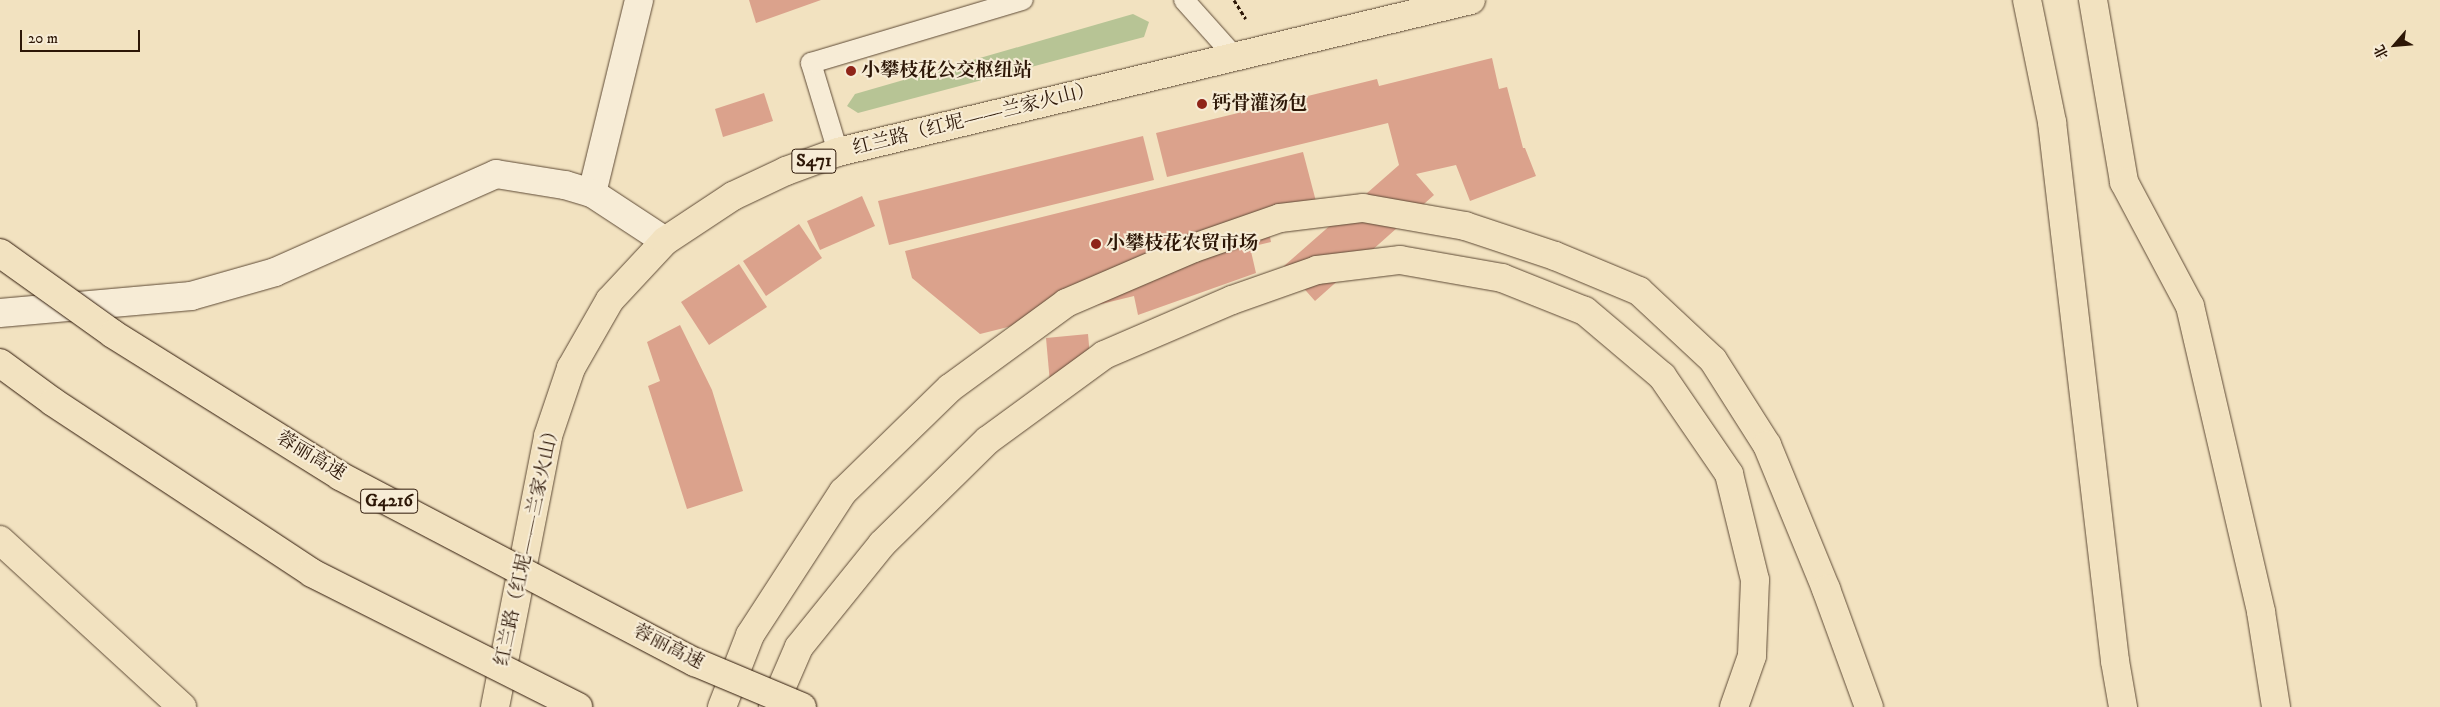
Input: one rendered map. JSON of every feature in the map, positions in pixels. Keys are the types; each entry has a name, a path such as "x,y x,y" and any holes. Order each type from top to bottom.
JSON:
{"main road":[{"name":"红兰路（红坭——兰家火山）","path":"495,707 548,436 571,368 610,300 666,241 733,196 786,171 838,152 1472,0"},
{"path":"2027,0 2052,122 2115,661 2123,707"},
{"path":"2093,0 2124,182 2190,306 2261,612 2276,707"},
{"path":"722,707 750,635 844,492 950,388 1075,299 1194,248 1280,218 1363,208 1465,226 1555,256 1639,291 1713,360 1767,445 1826,589 1870,707"},
{"name":"蓉丽高速","path":"0,252 113,334 340,476 695,662 802,707"},
{"path":"773,707 799,647 882,544 988,440 1104,355 1232,300 1318,270 1400,260 1502,278 1585,311 1662,376 1729,474 1755,580 1752,656 1734,707"},
{"path":"0,363 53,402 312,573 578,707"},
{"path":"0,540 182,707"}],"street":[{"path":"592,193 639,0"},
{"path":"0,313 192,296 275,272 496,174 565,185 592,193 666,241"}],"lane":[{"path":"838,152 811,63 1023,0"},
{"path":"1184,0 1234,56"}],"green space":[{"path":"1133,14 1149,22 1144,37 858,113 847,106 855,94"}],"building":[{"path":"749,0 821,0 756,23"},
{"path":"1492,58 1499,89 1507,87 1523,148 1525,148 1536,176 1470,201 1456,165 1416,174 1434,195 1315,301 1284,266 1399,165 1388,123 1167,177 1156,133 1377,79 1379,86"},
{"path":"764,93 773,121 723,137 715,109"},
{"path":"1143,136 1154,180 889,245 878,201"},
{"name":"小攀枝花农贸市场","path":"1303,152 1318,209 1267,222 1271,242 1250,247 1256,273 1138,315 1134,296 980,334 912,278 905,251"},
{"path":"862,196 875,226 820,250 807,221"},
{"path":"799,224 822,258 766,296 743,261"},
{"path":"739,264 767,307 709,345 681,302"},
{"path":"680,325 712,390 743,491 687,509 648,386 660,381 647,342"},
{"path":"1088,334 1092,380 1050,383 1046,338"}],"place":[{"name":"小攀枝花公交枢纽站","path":"851,71"},
{"name":"钙骨灌汤包","path":"1202,104"},
{"name":"小攀枝花农贸市场","path":"1096,244"}]}
